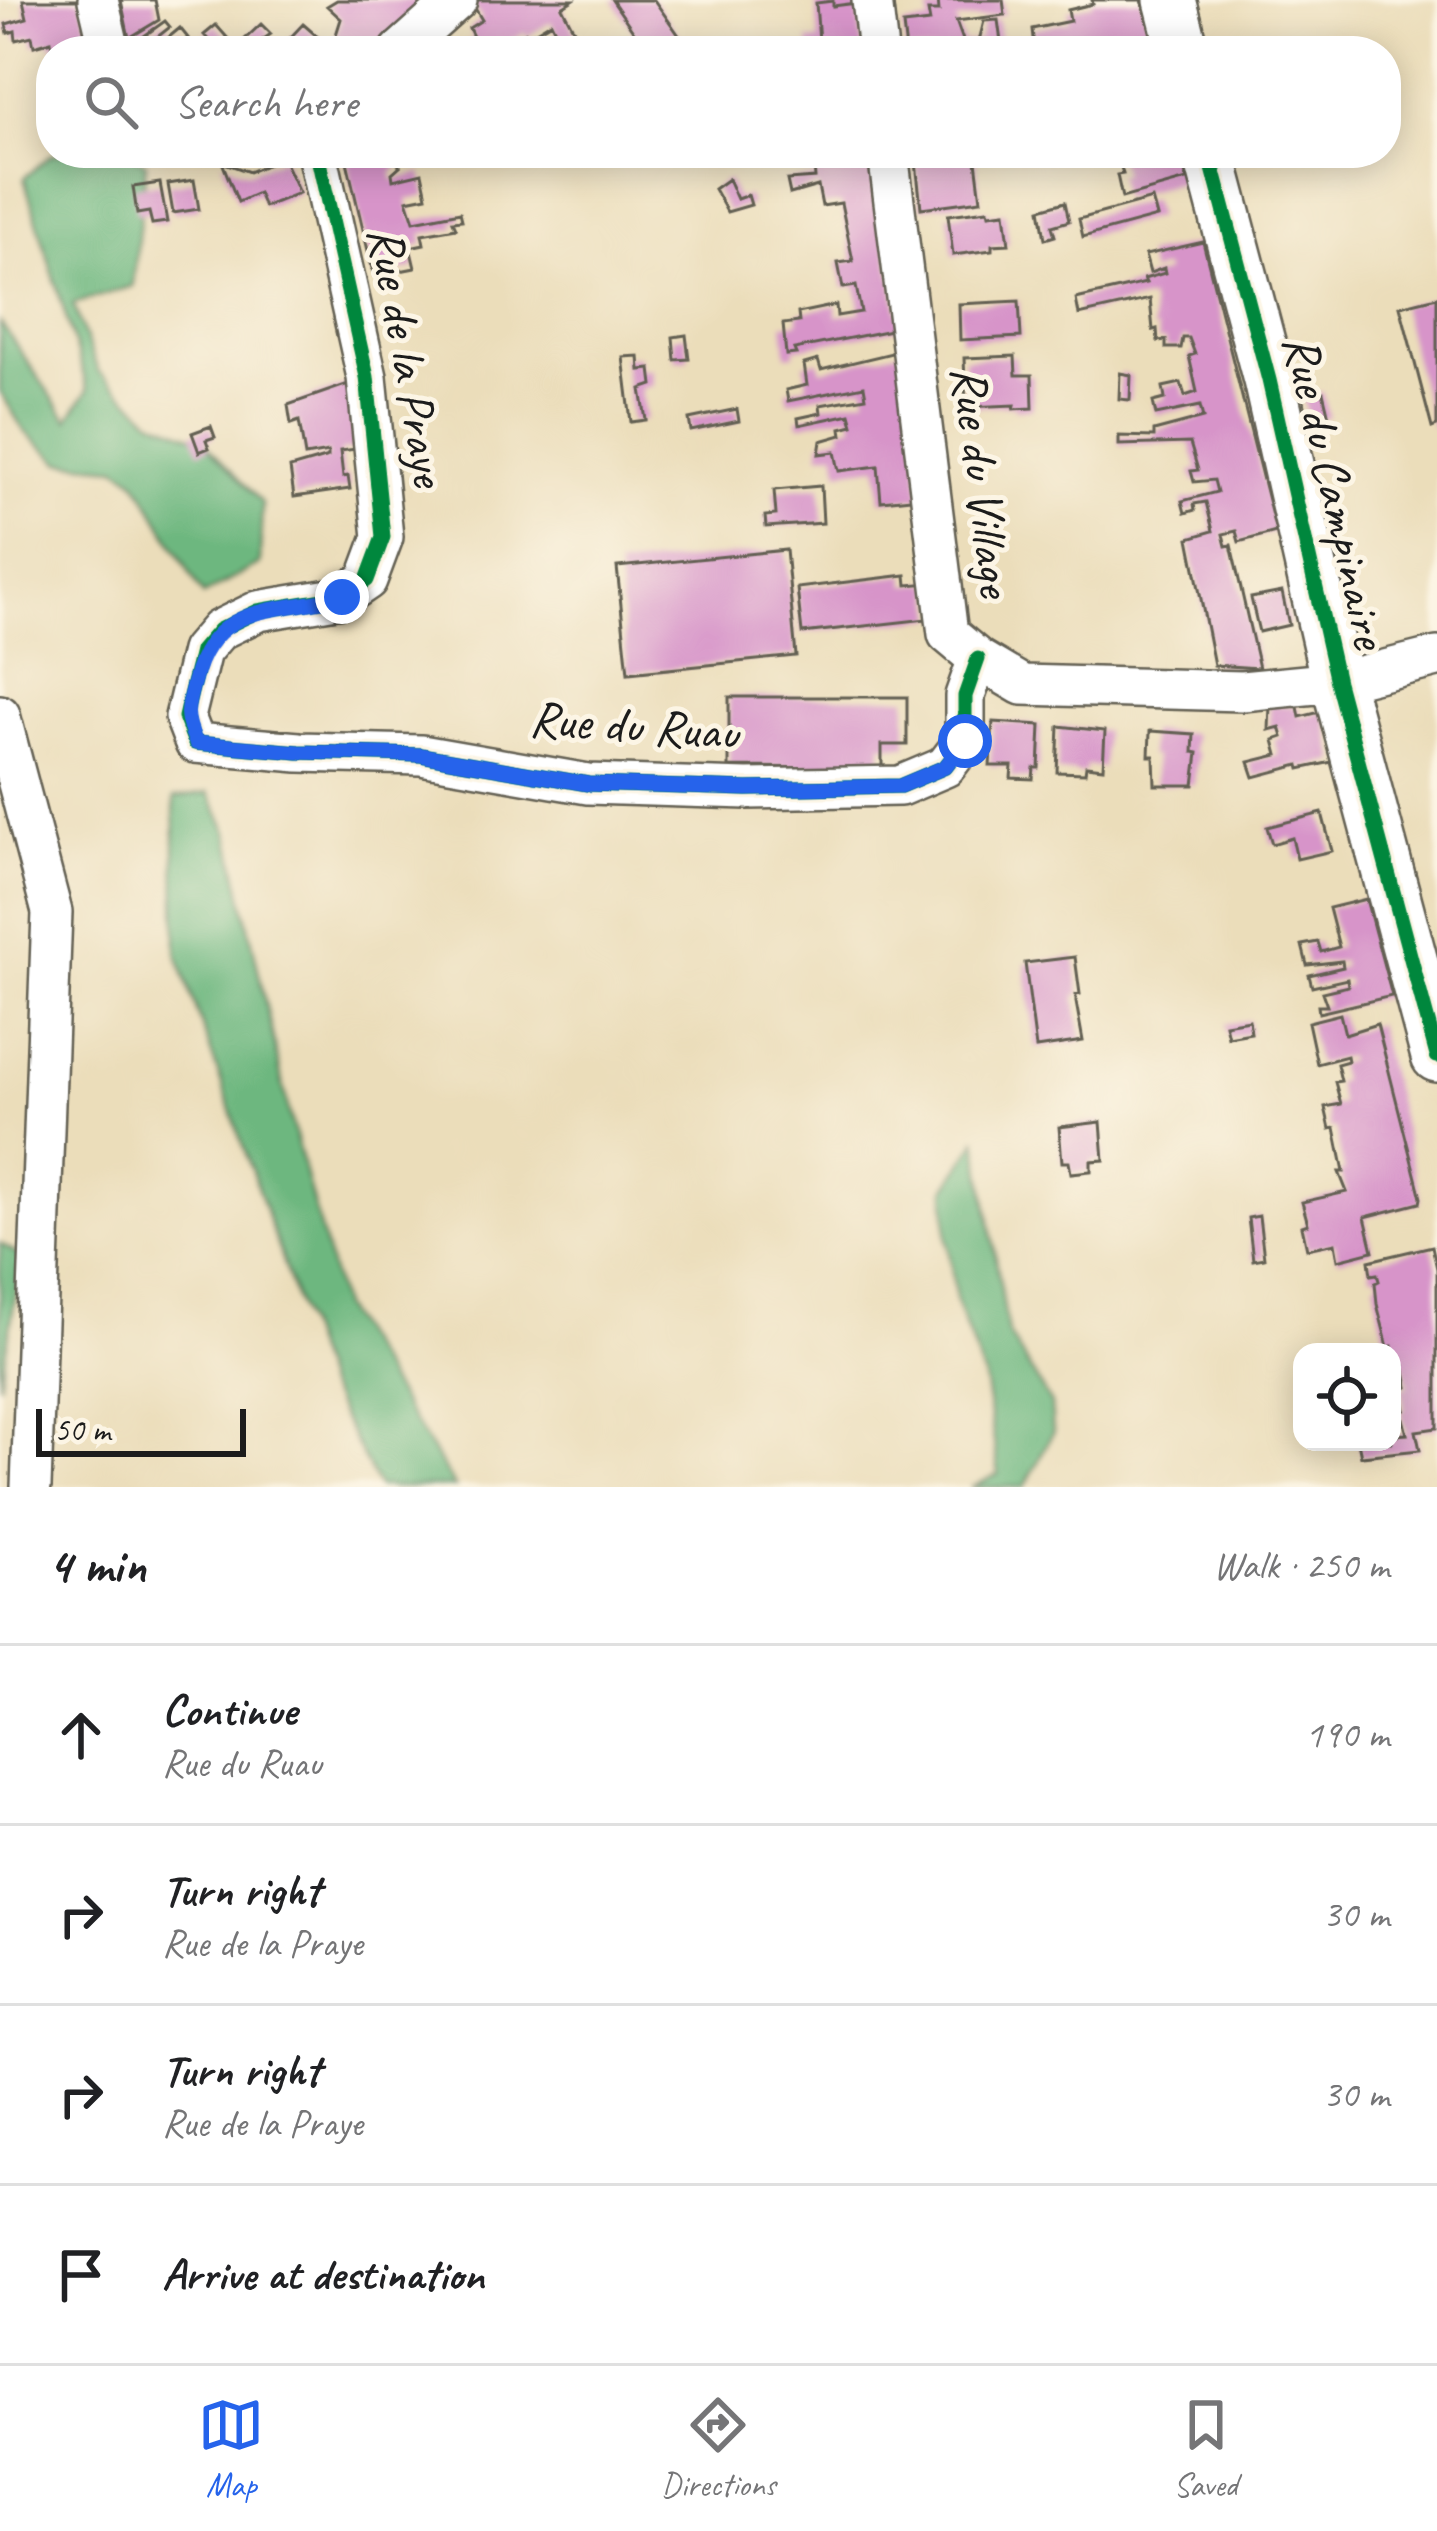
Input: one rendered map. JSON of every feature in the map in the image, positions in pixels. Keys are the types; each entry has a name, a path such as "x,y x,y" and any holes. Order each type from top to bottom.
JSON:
{"main road":[{"path":"1169,0 1179,36"},
{"name":"Rue du Campinaire","path":"1213,168 1269,380 1337,682 1437,1057"}],"street":[{"path":"98,0 106,36"},
{"path":"417,36 457,0"},
{"path":"872,0 876,36"},
{"name":"Rue de la Praye","path":"196,743 185,717 201,651 219,630 258,611 342,597 367,580 383,537 367,377 320,168"},
{"name":"Rue du Village","path":"890,168 948,634 1022,686 1242,691 1337,682 1437,657"},
{"name":"Rue du Ruau","path":"196,743 421,755 588,784 747,789 900,786 945,767 965,741 965,695 978,659"},
{"path":"0,715 52,912 31,1487"}],"green space":[{"path":"36,168 145,168 133,286 73,304 98,371 153,420 202,439 262,503 260,564 203,595 136,480 117,467 60,462 24,431 0,391 0,322 68,420 88,390 24,178"},
{"path":"209,793 229,834 289,1113 341,1307 455,1487 378,1487 325,1385 177,953 174,798"},
{"path":"977,1140 1008,1333 1051,1404 1053,1432 1025,1487 971,1487 999,1474 984,1378 956,1301 946,1189"},
{"path":"0,1243 22,1258 0,1385"}],"building":[{"path":"23,0 80,0 91,36 36,36 34,46 32,36 16,40 15,31 8,33 6,24 27,18"},
{"path":"121,0 155,0 159,20 129,36"},
{"path":"337,0 444,0 403,36 336,36 341,19 327,6"},
{"path":"470,0 573,0 562,7 577,36 558,36 551,22 528,36 525,32 473,36 469,28 482,20"},
{"path":"612,0 654,0 679,36 637,36"},
{"path":"938,0 1003,0 1005,15 956,21 961,36 904,36 903,25 930,22 928,11 939,11"},
{"path":"1092,0 1142,0 1151,36 1033,36 1032,29 1070,21 1068,10 1093,4"},
{"path":"816,3 857,3 861,36 819,36"},
{"path":"998,20 1000,36 980,36 984,21"},
{"path":"165,21 170,27 159,36 144,36"},
{"path":"261,24 271,34 268,36 248,36"},
{"path":"303,24 317,36 292,36"},
{"path":"216,25 226,36 205,36"},
{"path":"224,168 249,172 288,168 299,193 264,207 258,193 238,202"},
{"path":"349,168 398,168 393,180 422,173 427,196 407,200 414,221 460,212 462,220 453,221 456,228 422,234 424,244 410,247 415,268 374,276"},
{"path":"814,168 873,168 901,328 794,349 796,354 786,355 783,324 799,322 798,313 836,305 837,316 861,312 856,286 843,288 838,263 853,261 841,203 822,206 818,186 790,194 787,180 815,178"},
{"path":"917,168 977,168 981,200 921,208"},
{"path":"1121,168 1184,168 1187,180 1122,198 1117,175 1123,174"},
{"path":"728,179 737,199 748,195 751,205 727,212 714,189"},
{"path":"194,180 199,209 173,213 168,184"},
{"path":"160,183 167,222 152,224 149,212 137,214 133,187"},
{"path":"1152,199 1157,217 1083,237 1079,219"},
{"path":"1065,202 1069,221 1052,226 1055,236 1045,239 1040,209"},
{"path":"988,210 989,214 1005,212 1009,244 953,255 948,215"},
{"path":"1203,242 1276,532 1239,542 1236,531 1223,534 1226,546 1231,545 1259,668 1214,665 1189,538 1213,531 1206,502 1194,504 1195,510 1185,513 1182,501 1217,492 1214,480 1194,482 1191,471 1198,470 1190,443 1119,445 1119,436 1154,437 1154,431 1203,418 1200,406 1156,415 1153,402 1165,399 1163,387 1181,383 1185,396 1197,392 1189,338 1183,338 1181,348 1166,348 1166,340 1158,341 1150,299 1079,315 1076,299 1146,283 1144,279 1165,273 1164,268 1150,273 1145,255"},
{"path":"1437,297 1437,426 1432,428 1400,306"},
{"path":"1019,301 1021,337 960,340 959,304"},
{"path":"686,335 689,359 675,360 673,337"},
{"path":"904,350 921,497 881,501 878,466 839,471 835,452 819,454 821,441 842,435 841,428 853,425 850,414 799,425 798,418 821,413 820,405 866,397 864,386 788,401 786,390 807,385 804,364 818,360 821,370"},
{"path":"639,356 640,370 651,369 653,385 641,389 646,420 631,422 623,357"},
{"path":"1015,356 1016,375 1032,375 1033,408 966,407 964,358"},
{"path":"1120,373 1131,375 1130,400 1119,399"},
{"path":"354,382 364,448 340,451 343,477 348,476 350,489 294,497 290,468 328,457 328,452 305,456 299,421 291,424 288,405"},
{"path":"1323,392 1329,417 1308,421 1303,396"},
{"path":"737,409 739,421 691,431 689,419"},
{"path":"211,426 215,437 206,440 209,448 199,452 192,433"},
{"path":"821,486 823,523 766,527 765,516 776,515 774,490"},
{"path":"786,550 796,656 628,673 617,567"},
{"path":"906,575 907,585 931,583 936,618 802,633 797,588"},
{"path":"1282,592 1289,625 1259,632 1251,598"},
{"path":"729,697 907,697 907,745 882,745 882,768 729,767"},
{"path":"1270,704 1298,707 1300,717 1324,711 1336,761 1254,777 1249,762 1278,755 1274,740 1283,737 1280,727 1269,730"},
{"path":"993,722 1041,725 1039,768 1034,768 1033,779 1011,778 1012,766 990,766"},
{"path":"1059,726 1105,731 1103,768 1057,772"},
{"path":"1150,731 1194,734 1193,752 1198,753 1194,785 1155,785"},
{"path":"1322,813 1332,851 1297,859 1292,838 1272,844 1267,827"},
{"path":"1366,899 1392,996 1319,1013 1318,1006 1327,1006 1322,992 1348,986 1347,979 1312,987 1309,975 1343,967 1342,961 1307,965 1302,945 1318,942 1321,952 1339,947 1329,908"},
{"path":"1075,957 1083,1041 1036,1048 1025,963"},
{"path":"1340,1014 1345,1034 1377,1024 1421,1198 1420,1203 1365,1217 1373,1251 1338,1260 1335,1243 1307,1249 1302,1226 1308,1224 1302,1202 1347,1192 1339,1172 1344,1172 1335,1128 1330,1129 1325,1107 1341,1104 1335,1082 1341,1081 1337,1064 1348,1061 1347,1056 1317,1064 1308,1022"},
{"path":"1249,1020 1251,1033 1228,1037 1225,1024"},
{"path":"1101,1122 1104,1160 1091,1161 1091,1171 1071,1173 1069,1162 1062,1162 1059,1127"},
{"path":"1259,1216 1264,1258 1253,1260 1248,1218"},
{"path":"1432,1246 1437,1269 1437,1428 1416,1431 1420,1450 1361,1456 1360,1451 1401,1451 1401,1434 1407,1434 1401,1411 1405,1410 1401,1389 1408,1387 1401,1343 1387,1343 1377,1304 1375,1283 1379,1281 1377,1274 1371,1275 1369,1261"}],"cycle path":[{"path":"320,168 367,377 383,537 367,580 342,597 258,611 219,630 201,651 185,717 195,743 421,755 588,784 747,789 900,786 945,767 965,741 965,696 978,659"},
{"path":"1213,168 1269,380 1337,682 1437,1056"}],"route":[{"path":"342,597 258,611 219,630 201,651 185,717 196,743 421,755 588,784 747,789 900,786 945,767 965,741"}]}
